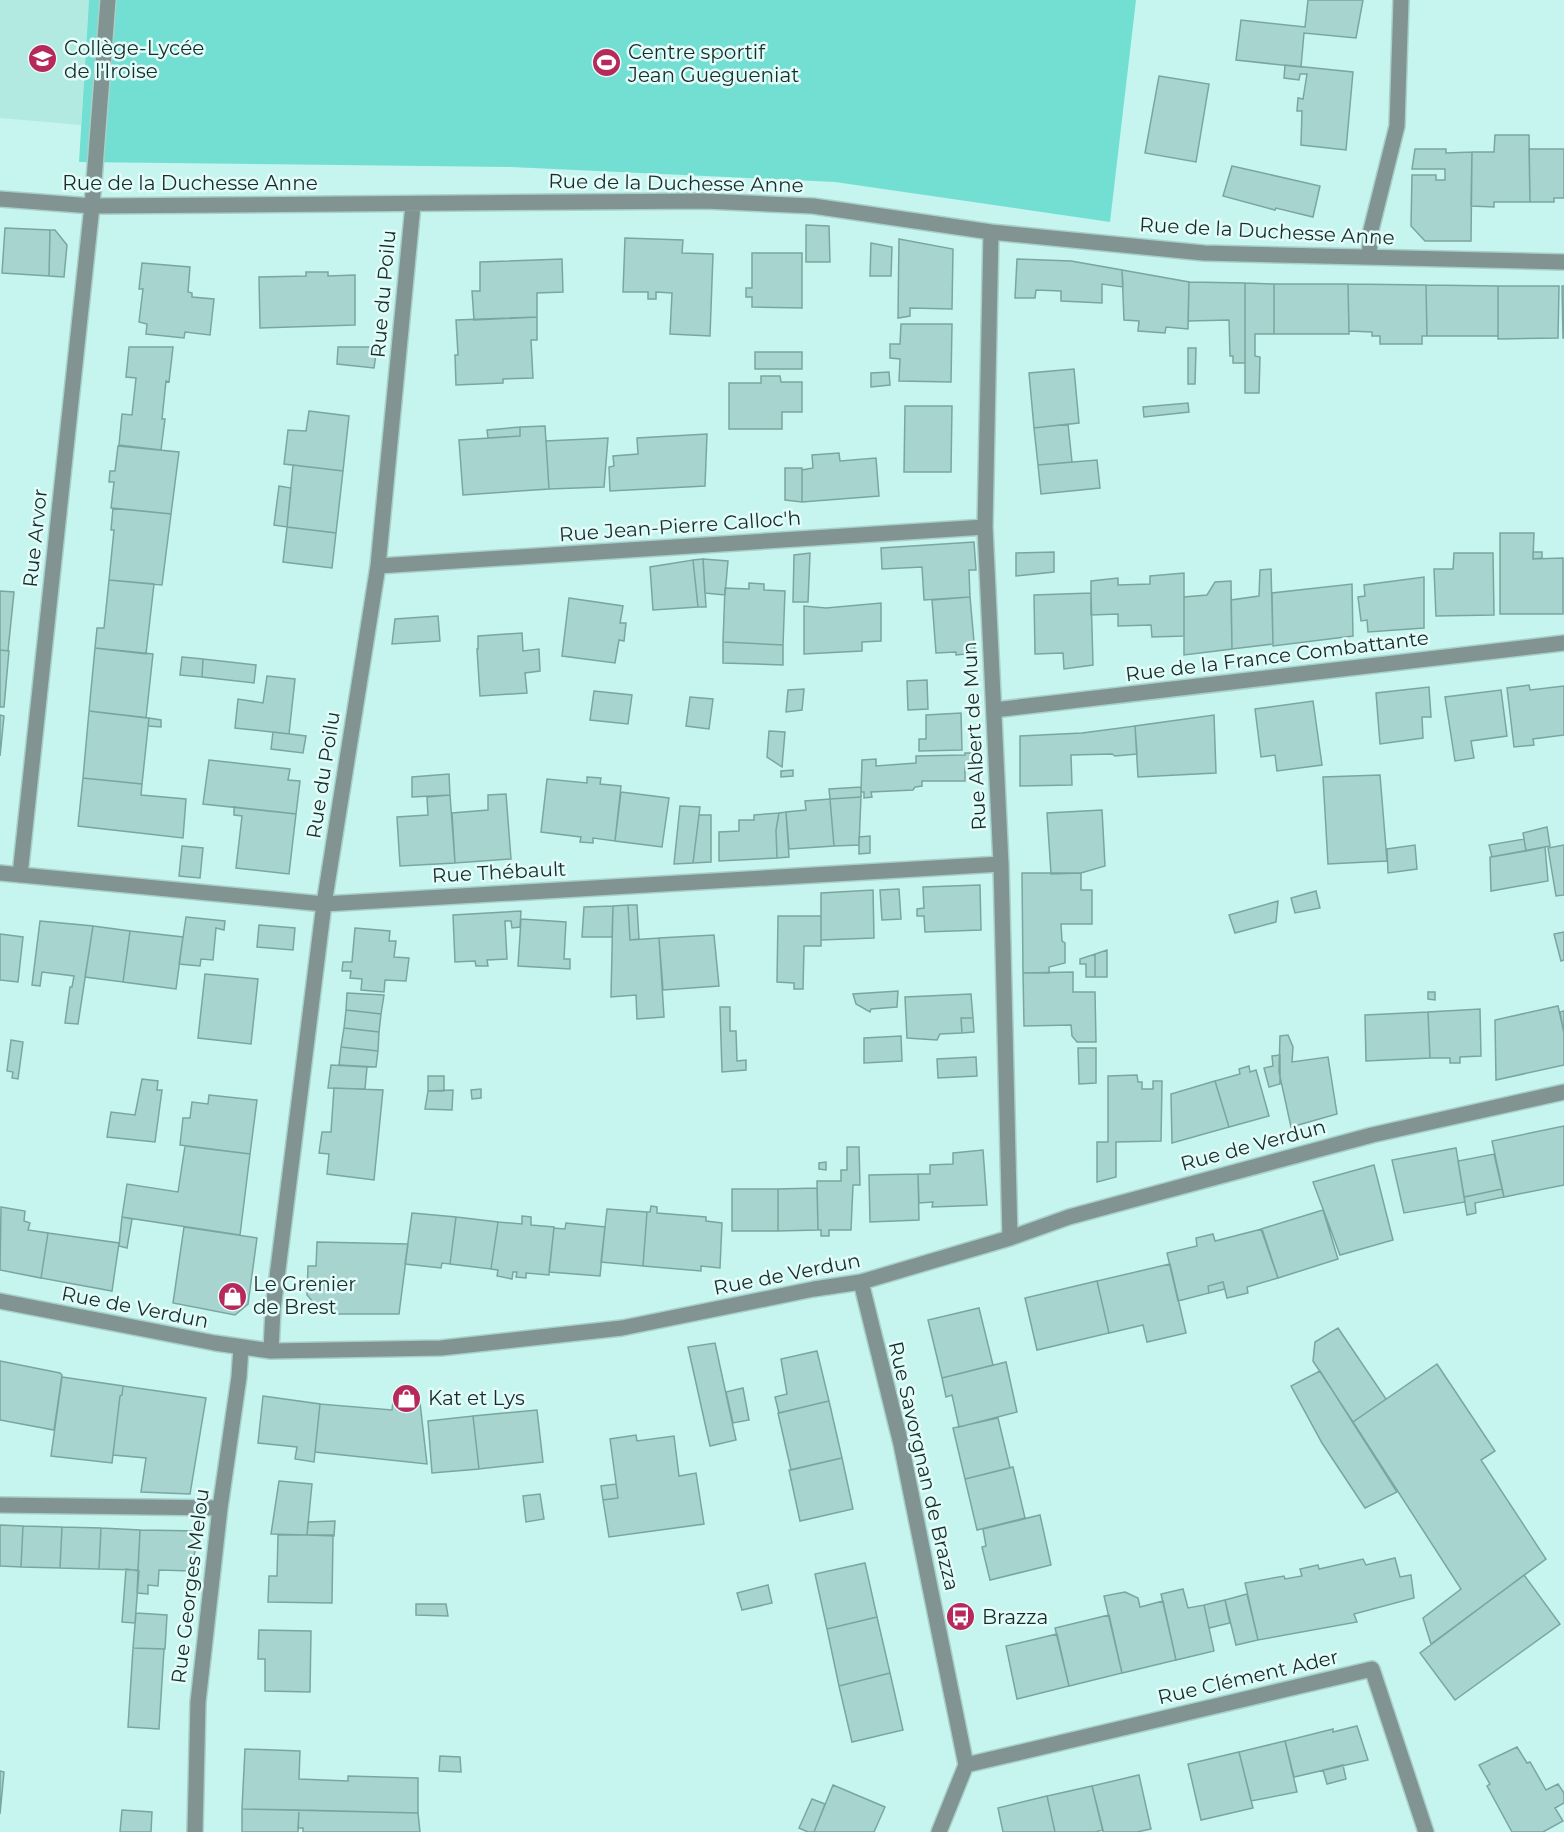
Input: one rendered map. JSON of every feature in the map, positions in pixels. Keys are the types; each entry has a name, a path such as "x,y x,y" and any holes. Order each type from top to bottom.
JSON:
{"street":[{"name":"Rue Arvor","path":"20,875 92,206 108,0"},
{"path":"1369,257 1371,230 1397,126 1401,0"},
{"name":"Rue de la Duchesse Anne","path":"0,199 92,206 705,201 813,206 991,232 1204,253 1564,261"},
{"name":"Rue du Poilu","path":"271,1351 273,1310 324,904 378,566 413,205"},
{"name":"Rue Albert de Mun","path":"991,232 985,527 1001,864 1010,1238"},
{"name":"Rue Jean-Pierre Calloc'h","path":"378,566 985,527"},
{"name":"Rue de la France Combattante","path":"994,710 1564,643"},
{"name":"Rue Thébault","path":"0,873 324,904 1001,864"},
{"name":"Rue de Verdun","path":"0,1302 271,1351 441,1348 622,1328 814,1289 861,1282 1010,1238 1069,1217 1372,1135 1564,1092"},
{"name":"Rue Savorgnan de Brazza","path":"861,1282 901,1444 966,1765"},
{"name":"Rue Georges Melou","path":"195,1832 198,1702 241,1347"},
{"path":"0,1505 220,1508"},
{"name":"Rue Clément Ader","path":"966,1765 1372,1669 1426,1832"},
{"path":"939,1832 966,1765"}],"shaded area":[{"name":"Collège-Lycée de l'Iroise","path":"0,0 89,0 81,125 0,118"}],"green space":[{"name":"Centre sportif Jean Guegueniat","path":"89,0 1136,0 1110,222 835,182 511,167 79,162"}],"building":[{"path":"1308,0 1363,0 1356,38 1304,33 1301,67 1236,60 1241,20 1305,27"},
{"path":"1285,65 1353,72 1346,150 1301,145 1302,111 1297,111 1298,98 1303,99 1307,74 1300,74 1299,80 1284,78"},
{"path":"1159,76 1209,84 1196,162 1145,153"},
{"path":"1495,135 1529,135 1530,202 1494,202 1494,207 1471,206 1472,152 1494,152"},
{"path":"1415,149 1446,149 1446,153 1472,152 1471,241 1425,241 1411,226 1412,175 1436,175 1436,180 1445,180 1445,169 1412,169"},
{"path":"1529,149 1564,149 1564,198 1554,198 1554,202 1530,202"},
{"path":"1232,166 1320,186 1313,217 1276,208 1275,210 1223,196"},
{"path":"806,225 829,226 830,262 806,262"},
{"path":"5,228 50,230 49,276 2,273"},
{"path":"50,230 55,230 67,245 64,277 49,276"},
{"path":"625,238 683,240 682,253 713,254 710,336 670,334 672,293 656,292 656,299 648,299 648,292 623,292"},
{"path":"899,239 953,249 952,309 910,308 910,316 898,318"},
{"path":"871,243 892,247 891,276 870,276"},
{"path":"752,253 802,253 802,308 752,307 752,297 746,297 746,288 752,288"},
{"path":"562,259 563,292 537,293 537,317 474,320 472,291 480,291 480,262"},
{"path":"1017,259 1071,261 1122,270 1123,287 1102,284 1102,303 1061,301 1061,291 1036,290 1035,298 1015,298"},
{"path":"142,263 190,267 188,292 192,293 192,297 214,299 210,335 185,332 184,338 146,334 147,324 139,322 143,289 139,289"},
{"path":"1122,270 1189,282 1188,329 1166,327 1165,333 1138,331 1139,321 1124,320"},
{"path":"306,272 328,272 328,276 355,275 355,325 260,328 259,277 306,276"},
{"path":"1189,282 1245,283 1245,363 1233,363 1233,356 1230,356 1229,320 1188,321"},
{"path":"1245,283 1274,284 1274,334 1255,334 1255,356 1260,357 1259,393 1245,393"},
{"path":"1274,284 1348,284 1349,334 1274,334"},
{"path":"1348,284 1426,285 1427,336 1422,336 1422,344 1380,344 1380,336 1372,336 1372,332 1349,331"},
{"path":"1426,285 1498,286 1498,336 1427,336"},
{"path":"1498,286 1559,286 1558,338 1498,339"},
{"path":"1562,286 1564,286 1564,338 1563,338"},
{"path":"537,317 537,340 531,340 533,378 503,379 503,383 456,385 455,355 458,355 456,320"},
{"path":"901,324 952,324 951,382 899,381 900,359 890,358 890,344 900,344"},
{"path":"129,347 173,347 169,382 166,381 161,450 119,445 122,414 132,415 136,378 126,377"},
{"path":"338,347 377,347 374,368 337,364"},
{"path":"1188,348 1196,348 1195,384 1188,384"},
{"path":"755,352 802,352 802,369 755,369"},
{"path":"1074,369 1079,423 1034,428 1029,373"},
{"path":"889,372 890,385 871,387 871,373"},
{"path":"761,376 780,376 781,382 802,382 802,412 782,412 782,429 729,429 729,383 761,383"},
{"path":"1188,403 1189,412 1144,417 1143,407"},
{"path":"905,406 952,406 951,472 904,472"},
{"path":"309,411 349,416 343,471 284,464 288,430 306,431"},
{"path":"1068,424 1072,462 1038,465 1034,428"},
{"path":"545,426 549,489 463,495 459,440 520,436 520,427"},
{"path":"520,427 520,436 488,438 487,430"},
{"path":"707,434 705,486 610,491 609,467 614,466 613,456 638,454 637,438"},
{"path":"608,438 604,487 549,489 546,441"},
{"path":"118,446 179,452 171,514 111,508 114,482 109,482 110,471 115,471"},
{"path":"839,453 840,461 876,458 879,496 802,502 802,470 813,468 812,455"},
{"path":"1097,460 1100,488 1041,494 1038,465"},
{"path":"293,465 343,471 336,533 287,527"},
{"path":"785,468 802,468 802,502 785,500"},
{"path":"279,486 291,488 287,527 274,525"},
{"path":"113,508 171,514 162,585 109,580 114,530 111,530"},
{"path":"287,527 336,533 332,568 283,562"},
{"path":"1500,533 1534,533 1533,559 1563,558 1563,614 1500,614"},
{"path":"974,542 976,570 969,570 970,597 924,600 922,567 882,569 881,548"},
{"path":"1054,552 1054,572 1016,576 1016,553"},
{"path":"1533,552 1542,552 1542,558 1533,559"},
{"path":"810,553 808,602 793,602 794,555"},
{"path":"1454,553 1493,553 1494,615 1436,616 1434,569 1453,569"},
{"path":"703,559 706,607 698,607 693,560"},
{"path":"703,559 728,561 725,595 705,593"},
{"path":"693,560 698,607 653,610 650,567"},
{"path":"1271,569 1273,644 1232,649 1231,600 1259,596 1260,570"},
{"path":"1184,573 1184,636 1152,637 1151,625 1118,626 1118,614 1091,615 1091,581 1118,578 1118,585 1150,584 1150,576"},
{"path":"1424,577 1424,628 1368,632 1367,620 1361,621 1358,597 1365,596 1364,585"},
{"path":"109,580 154,584 146,654 95,648 97,628 104,628"},
{"path":"1231,581 1232,649 1184,655 1184,597 1207,595 1215,582"},
{"path":"749,583 764,584 764,590 785,591 783,645 723,642 725,588 749,589"},
{"path":"1352,584 1353,636 1273,646 1272,593"},
{"path":"0,591 14,592 8,651 0,650"},
{"path":"1091,593 1093,665 1064,669 1063,653 1035,654 1034,595"},
{"path":"970,597 975,653 956,655 956,652 936,653 932,600"},
{"path":"569,598 623,606 620,623 626,623 624,641 619,640 615,663 562,656"},
{"path":"881,603 881,641 862,642 862,651 804,654 804,606 826,608"},
{"path":"438,616 440,641 392,644 395,619"},
{"path":"522,633 523,651 539,649 540,671 525,673 527,693 480,696 478,636"},
{"path":"723,642 783,645 783,665 723,663"},
{"path":"95,648 153,654 146,718 89,711"},
{"path":"0,650 9,651 4,707 0,707"},
{"path":"182,657 203,659 202,677 180,675"},
{"path":"203,659 256,665 254,683 202,677"},
{"path":"267,676 295,679 289,734 235,728 238,699 263,703"},
{"path":"927,680 928,709 908,710 907,681"},
{"path":"1529,685 1530,690 1564,686 1564,735 1533,739 1534,745 1514,747 1507,688"},
{"path":"1429,687 1431,717 1422,717 1423,738 1380,744 1376,693"},
{"path":"804,689 802,710 786,712 788,690"},
{"path":"1501,690 1507,736 1471,741 1474,758 1455,761 1445,697"},
{"path":"594,691 632,695 628,724 590,720"},
{"path":"690,697 713,699 709,729 686,726"},
{"path":"1313,701 1322,765 1277,771 1275,755 1261,757 1255,709"},
{"path":"89,711 149,718 142,784 83,778"},
{"path":"961,713 962,750 919,751 919,739 926,739 926,715"},
{"path":"0,715 4,716 0,756"},
{"path":"1214,715 1216,773 1138,777 1135,726"},
{"path":"149,718 161,720 161,727 148,726"},
{"path":"1135,726 1137,754 1071,755 1072,785 1020,786 1020,736 1082,733"},
{"path":"769,731 785,732 782,767 767,757"},
{"path":"273,732 306,736 303,753 271,749"},
{"path":"965,753 974,753 974,768 965,768 965,781 922,781 922,786 915,787 913,790 871,792 872,797 864,798 864,792 861,792 862,760 876,759 876,766 916,763 916,756 965,755"},
{"path":"209,760 290,769 288,780 300,781 296,814 203,804"},
{"path":"793,770 793,776 781,777 781,771"},
{"path":"449,774 450,795 412,797 412,777"},
{"path":"1380,775 1387,861 1328,864 1323,777"},
{"path":"587,777 601,778 600,784 621,786 615,841 593,838 593,843 580,842 581,837 541,832 547,779 587,783"},
{"path":"83,778 142,784 141,795 186,799 183,838 78,826"},
{"path":"861,787 861,797 830,799 829,789"},
{"path":"621,792 669,798 662,847 615,841"},
{"path":"506,794 511,859 455,863 452,813 488,810 488,795"},
{"path":"450,795 455,863 400,866 397,817 428,815 427,797"},
{"path":"861,797 859,845 834,846 830,799"},
{"path":"830,799 834,846 789,849 786,812 806,810 805,801"},
{"path":"680,806 700,807 693,863 674,864"},
{"path":"234,807 296,814 289,874 236,868 242,816 234,815"},
{"path":"1102,810 1105,866 1081,873 1051,874 1047,813"},
{"path":"786,812 789,857 777,858 776,830 779,813"},
{"path":"779,813 776,830 777,858 719,861 719,832 739,831 739,820 754,820 754,815"},
{"path":"699,815 711,815 711,862 693,863"},
{"path":"1547,827 1550,846 1526,851 1523,833"},
{"path":"870,836 870,853 859,854 859,837"},
{"path":"1524,839 1526,851 1492,857 1489,845"},
{"path":"1415,845 1417,869 1388,873 1387,849"},
{"path":"1564,845 1564,895 1556,896 1548,848"},
{"path":"182,846 203,848 200,878 179,876"},
{"path":"1545,847 1548,881 1491,891 1490,857"},
{"path":"1022,873 1081,873 1081,890 1092,890 1092,924 1061,924 1062,941 1065,943 1065,963 1049,967 1049,973 1023,973"},
{"path":"980,885 981,930 925,932 924,916 917,916 917,909 924,908 923,887"},
{"path":"899,889 901,919 882,920 880,890"},
{"path":"873,890 874,938 821,940 821,893"},
{"path":"1316,891 1320,908 1295,913 1291,898"},
{"path":"1278,901 1276,922 1235,933 1229,915"},
{"path":"628,905 630,940 659,938 664,1017 637,1019 636,995 611,997 613,906"},
{"path":"628,905 637,905 639,939 630,940"},
{"path":"613,906 612,937 582,937 584,907"},
{"path":"521,911 520,927 512,928 511,921 505,921 507,959 487,960 488,966 476,966 475,961 455,962 453,915"},
{"path":"778,916 821,916 821,946 804,946 803,989 794,989 794,983 777,982"},
{"path":"186,917 225,921 224,930 216,928 213,960 201,959 200,966 179,964"},
{"path":"521,919 566,922 564,959 570,959 570,969 518,966"},
{"path":"40,921 93,926 78,1024 65,1023 70,987 72,987 74,976 42,972 40,986 32,985"},
{"path":"259,925 295,928 293,950 257,947"},
{"path":"93,926 130,931 123,982 85,977"},
{"path":"355,928 390,931 389,941 396,941 394,957 409,958 406,981 385,980 384,992 361,990 362,979 350,978 351,971 342,971 343,962 352,962"},
{"path":"130,931 183,937 176,989 123,982"},
{"path":"1564,932 1564,960 1561,961 1554,934"},
{"path":"0,934 23,937 18,982 0,980"},
{"path":"714,935 719,986 663,990 659,938"},
{"path":"1107,950 1107,977 1095,977 1095,954"},
{"path":"1095,954 1095,977 1086,977 1086,964 1080,964 1080,959"},
{"path":"1073,972 1073,992 1095,992 1096,1042 1077,1042 1072,1036 1071,1025 1024,1026 1023,973"},
{"path":"205,974 258,979 251,1044 198,1038"},
{"path":"898,991 897,1007 871,1009 870,1012 856,1004 853,994"},
{"path":"1428,992 1435,992 1435,1000 1428,999"},
{"path":"347,993 384,995 381,1014 346,1010"},
{"path":"971,994 973,1018 961,1018 962,1033 940,1034 937,1040 907,1038 905,997"},
{"path":"1558,1006 1564,1033 1564,1065 1496,1080 1495,1020"},
{"path":"720,1007 730,1007 730,1031 736,1031 737,1061 746,1060 746,1070 722,1072"},
{"path":"1480,1009 1481,1056 1460,1057 1460,1063 1450,1063 1450,1058 1430,1058 1428,1012"},
{"path":"346,1010 381,1014 379,1032 344,1028"},
{"path":"1564,1011 1564,1033 1560,1012"},
{"path":"1428,1012 1430,1058 1366,1061 1365,1015"},
{"path":"961,1018 973,1018 974,1032 962,1033"},
{"path":"344,1028 379,1032 378,1051 341,1047"},
{"path":"1288,1035 1293,1047 1292,1062 1328,1057 1337,1114 1291,1127 1279,1072 1280,1036"},
{"path":"901,1036 902,1061 864,1063 864,1038"},
{"path":"11,1040 23,1042 18,1079 12,1078 13,1072 7,1071"},
{"path":"341,1047 378,1051 376,1067 339,1065"},
{"path":"1078,1048 1096,1048 1096,1083 1079,1084"},
{"path":"1280,1055 1280,1084 1269,1087 1264,1068 1273,1066 1272,1056"},
{"path":"976,1057 977,1076 938,1078 937,1059"},
{"path":"331,1065 367,1067 365,1089 328,1088"},
{"path":"1249,1066 1250,1072 1256,1070 1269,1116 1229,1127 1215,1081 1240,1074 1239,1069"},
{"path":"1137,1075 1138,1082 1142,1082 1142,1089 1153,1089 1153,1081 1162,1081 1161,1141 1116,1142 1116,1177 1097,1182 1097,1142 1108,1142 1108,1076"},
{"path":"428,1076 444,1076 444,1091 428,1091"},
{"path":"142,1079 158,1081 157,1090 162,1090 155,1142 107,1137 111,1112 135,1115"},
{"path":"1215,1081 1229,1127 1172,1143 1171,1094"},
{"path":"334,1088 383,1090 374,1180 327,1174 329,1154 319,1153 322,1132 331,1132"},
{"path":"481,1089 481,1098 472,1099 471,1090"},
{"path":"453,1090 452,1110 425,1109 428,1091"},
{"path":"209,1095 257,1100 250,1154 180,1145 183,1118 190,1118 192,1102 208,1104"},
{"path":"1564,1126 1564,1185 1504,1197 1492,1141"},
{"path":"185,1146 250,1154 240,1235 122,1217 127,1184 178,1192"},
{"path":"847,1147 859,1147 860,1185 853,1185 851,1230 829,1230 829,1236 821,1236 821,1230 818,1230 817,1181 841,1181 841,1170 847,1170"},
{"path":"1456,1148 1465,1202 1404,1213 1392,1160"},
{"path":"983,1150 987,1205 932,1207 933,1202 919,1203 918,1174 930,1174 930,1165 953,1164 953,1153"},
{"path":"1494,1154 1502,1189 1464,1197 1458,1161"},
{"path":"826,1162 826,1170 819,1169 819,1163"},
{"path":"1374,1165 1393,1240 1340,1255 1313,1182"},
{"path":"918,1174 919,1220 870,1222 869,1175"},
{"path":"817,1188 818,1230 778,1231 778,1189"},
{"path":"732,1189 778,1189 778,1231 732,1231"},
{"path":"1502,1189 1504,1197 1475,1203 1476,1213 1467,1215 1464,1197"},
{"path":"651,1206 657,1207 657,1213 706,1217 706,1221 722,1223 720,1268 701,1266 701,1271 643,1266 647,1212 650,1212"},
{"path":"1,1207 25,1211 24,1221 30,1223 28,1230 48,1233 41,1278 0,1270"},
{"path":"607,1209 647,1212 643,1266 601,1262"},
{"path":"1323,1210 1338,1259 1278,1278 1261,1229"},
{"path":"412,1213 456,1217 450,1264 442,1263 441,1268 405,1264"},
{"path":"522,1216 531,1217 531,1225 554,1227 549,1275 526,1273 526,1278 516,1277 517,1272 513,1272 512,1279 497,1276 498,1270 491,1269 498,1222 522,1224"},
{"path":"122,1217 132,1219 127,1248 119,1246"},
{"path":"456,1217 498,1222 491,1269 450,1264"},
{"path":"566,1223 605,1227 600,1276 549,1272 554,1228 565,1229"},
{"path":"184,1227 257,1238 248,1304 235,1315 173,1303"},
{"path":"1262,1229 1278,1278 1247,1287 1248,1293 1227,1298 1223,1282 1208,1286 1209,1293 1178,1301 1167,1253 1197,1246 1196,1238 1213,1234 1215,1241"},
{"path":"48,1233 119,1243 112,1291 41,1278"},
{"path":"317,1242 408,1244 399,1314 324,1314 307,1295 308,1266 316,1266"},
{"path":"1170,1264 1186,1333 1147,1342 1143,1325 1109,1333 1097,1281"},
{"path":"1097,1281 1109,1333 1037,1350 1025,1298"},
{"path":"1223,1282 1225,1289 1209,1293 1208,1286"},
{"path":"979,1308 993,1365 942,1378 928,1320"},
{"path":"1338,1328 1386,1399 1353,1422 1313,1361 1315,1342"},
{"path":"715,1343 736,1440 710,1446 688,1347"},
{"path":"817,1351 829,1401 779,1413 775,1397 787,1394 781,1359"},
{"path":"0,1361 62,1375 54,1430 0,1420"},
{"path":"1006,1362 1017,1412 959,1427 952,1395 946,1397 942,1378"},
{"path":"1437,1364 1495,1451 1481,1460 1546,1559 1431,1644 1423,1618 1461,1589 1353,1422"},
{"path":"1320,1371 1397,1492 1365,1508 1322,1443 1291,1386"},
{"path":"62,1377 123,1386 112,1463 51,1456"},
{"path":"123,1386 206,1398 190,1494 141,1492 146,1458 113,1455"},
{"path":"743,1388 749,1420 733,1423 726,1392"},
{"path":"394,1393 419,1394 427,1464 315,1452 320,1404 392,1410"},
{"path":"263,1396 320,1404 314,1462 295,1459 297,1447 258,1443"},
{"path":"829,1401 842,1458 791,1470 778,1413"},
{"path":"537,1410 543,1462 479,1469 473,1416"},
{"path":"473,1416 479,1469 432,1473 428,1421"},
{"path":"998,1418 1010,1468 965,1479 953,1428"},
{"path":"636,1435 637,1441 674,1436 679,1476 696,1473 704,1524 609,1537 603,1500 618,1498 610,1439"},
{"path":"842,1458 853,1509 800,1521 789,1470"},
{"path":"1013,1467 1025,1518 977,1530 965,1479"},
{"path":"279,1481 312,1484 307,1535 271,1534"},
{"path":"616,1484 618,1498 603,1500 601,1486"},
{"path":"540,1494 544,1519 526,1522 523,1496"},
{"path":"1040,1515 1051,1565 990,1580 982,1547 986,1546 983,1529"},
{"path":"335,1521 334,1536 307,1535 308,1522"},
{"path":"0,1525 23,1526 21,1567 0,1566"},
{"path":"23,1526 62,1527 60,1568 21,1567"},
{"path":"62,1527 101,1528 99,1569 60,1568"},
{"path":"101,1528 140,1530 138,1570 99,1569"},
{"path":"140,1530 199,1531 191,1571 159,1570 158,1586 148,1585 148,1594 137,1593"},
{"path":"278,1535 333,1535 332,1603 268,1602 269,1576 277,1576"},
{"path":"1395,1558 1400,1577 1411,1575 1414,1598 1354,1614 1357,1622 1258,1640 1245,1583 1284,1576 1285,1579 1302,1576 1300,1569 1318,1565 1319,1569 1363,1559 1366,1565"},
{"path":"865,1563 877,1617 827,1629 815,1574"},
{"path":"126,1569 139,1571 135,1623 122,1622"},
{"path":"1524,1575 1560,1624 1455,1700 1420,1653"},
{"path":"768,1585 772,1603 742,1610 737,1593"},
{"path":"1183,1589 1188,1608 1204,1605 1214,1651 1176,1660 1161,1594"},
{"path":"1125,1592 1138,1598 1140,1607 1163,1601 1176,1660 1122,1673 1104,1596"},
{"path":"1247,1594 1258,1640 1236,1645 1225,1600"},
{"path":"1225,1600 1230,1623 1209,1628 1204,1605"},
{"path":"416,1604 446,1604 448,1616 416,1615"},
{"path":"136,1613 167,1615 165,1649 133,1648"},
{"path":"1109,1615 1122,1673 1069,1686 1055,1628"},
{"path":"877,1617 890,1673 839,1686 827,1629"},
{"path":"259,1630 311,1631 310,1692 265,1691 265,1659 258,1659"},
{"path":"1057,1634 1069,1686 1017,1699 1006,1646"},
{"path":"133,1648 164,1649 159,1729 128,1727"},
{"path":"890,1673 903,1730 852,1742 839,1686"},
{"path":"1357,1726 1368,1760 1294,1777 1285,1741 1333,1729 1333,1732"},
{"path":"1285,1741 1297,1792 1251,1801 1239,1752"},
{"path":"1517,1747 1527,1763 1530,1762 1546,1790 1558,1784 1564,1793 1564,1803 1555,1808 1563,1821 1543,1832 1512,1832 1487,1786 1490,1784 1479,1765"},
{"path":"245,1749 300,1751 299,1779 348,1781 348,1776 418,1778 418,1813 242,1809"},
{"path":"1239,1752 1253,1808 1201,1820 1188,1764"},
{"path":"440,1756 460,1757 461,1772 439,1771"},
{"path":"1343,1765 1346,1779 1327,1784 1323,1770"},
{"path":"0,1771 4,1772 0,1814"},
{"path":"1139,1775 1151,1829 1137,1832 1103,1832 1092,1786"},
{"path":"833,1785 885,1807 874,1832 814,1832"},
{"path":"1092,1786 1103,1830 1055,1832 1047,1796"},
{"path":"1047,1796 1055,1832 1003,1832 998,1808"},
{"path":"812,1799 825,1804 814,1832 808,1832 799,1828"},
{"path":"242,1809 299,1810 298,1832 242,1832"},
{"path":"122,1810 152,1812 151,1832 120,1832"},
{"path":"299,1810 418,1813 420,1832 303,1832 303,1828 298,1828"}],"place":[{"name":"Collège-Lycée de l'Iroise","path":"43,59"},
{"name":"Centre sportif Jean Guegueniat","path":"607,63"},
{"name":"Le Grenier de Brest","path":"232,1296"},
{"name":"Kat et Lys","path":"407,1398"},
{"name":"Brazza","path":"961,1617"}]}
